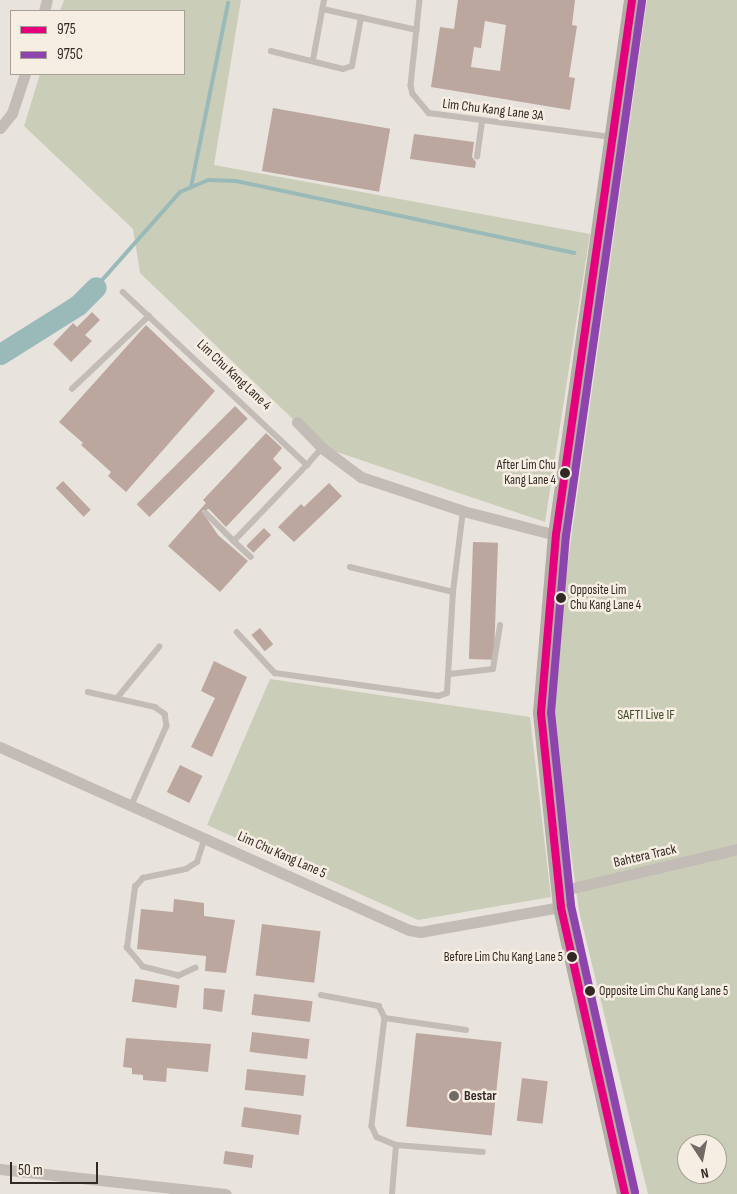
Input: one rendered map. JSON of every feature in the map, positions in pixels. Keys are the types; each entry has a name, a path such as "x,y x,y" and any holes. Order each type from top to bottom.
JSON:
{"main road":[{"path":"625,1194 560,899 541,713 556,535 632,0"}],"street":[{"path":"0,128 12,113 25,75"},
{"path":"297,422 322,448 361,478 463,511 556,535"},
{"name":"Lim Chu Kang Lane 5","path":"0,747 420,932 560,899"},
{"name":"Bahtera Track","path":"560,899 737,849"},
{"path":"0,1169 226,1194"}],"lane":[{"path":"313,60 324,0"},
{"name":"Lim Chu Kang Lane 3A","path":"420,0 411,86 413,94 429,113 613,137"},
{"path":"323,9 417,30"},
{"path":"271,51 343,69 352,66 361,18"},
{"path":"477,157 482,121"},
{"name":"Lim Chu Kang Lane 4","path":"123,292 308,465"},
{"path":"72,390 149,316"},
{"path":"234,542 322,448"},
{"path":"237,632 275,673 438,696 447,693 450,674 453,592 463,511"},
{"path":"206,513 251,557"},
{"path":"350,567 453,592"},
{"path":"450,674 493,669 500,626"},
{"path":"118,697 159,647"},
{"path":"88,692 118,697 155,707 165,714 167,726 132,805"},
{"path":"196,968 179,976 143,966 127,948 135,887 144,878 186,869 197,862 204,837"},
{"path":"321,995 379,1006 385,1018 372,1126 377,1137 396,1145 483,1152"},
{"path":"385,1018 466,1030"},
{"path":"392,1194 396,1145"}],"green space":[{"path":"64,0 241,0 214,165 590,234 545,522 322,447 140,273 133,229 24,126 40,75 185,75 185,10 60,10"},
{"name":"SAFTI Live IF","path":"647,0 737,0 737,1194 648,1194 579,911 553,724 556,646"},
{"path":"270,679 530,717 551,897 418,920 207,825"}],"building":[{"path":"458,0 575,0 572,25 577,26 569,77 575,78 570,110 431,87 440,27 454,29","holes":["485,21 506,25 500,71 471,67 474,47 481,48"]},
{"path":"273,108 390,129 379,192 262,171"},
{"path":"414,134 474,142 472,157 476,162 475,168 410,159"},
{"path":"92,312 100,320 85,335 92,341 71,362 53,344 73,323 77,327"},
{"path":"146,325 215,391 126,492 108,476 111,472 59,422"},
{"path":"235,406 248,419 149,517 137,504"},
{"path":"266,433 282,448 273,459 282,468 226,527 209,509 202,511 218,535 248,561 220,592 168,546 206,503 203,500"},
{"path":"63,481 91,510 84,517 56,488"},
{"path":"329,483 342,496 294,542 278,527 301,504 304,507"},
{"path":"264,528 271,535 253,553 246,546"},
{"path":"473,542 498,543 494,660 469,659"},
{"path":"260,628 273,644 265,651 251,635"},
{"path":"214,661 247,677 212,757 191,747 215,698 201,691"},
{"path":"180,765 202,776 189,803 167,792"},
{"path":"174,899 204,903 204,916 235,920 226,973 205,971 206,956 137,949 141,909 173,912"},
{"path":"262,924 321,931 314,983 256,976"},
{"path":"135,979 180,985 176,1008 132,1002"},
{"path":"204,988 225,990 222,1012 203,1009"},
{"path":"254,994 313,1001 310,1022 251,1015"},
{"path":"252,1032 310,1039 307,1059 250,1052"},
{"name":"Bestar","path":"416,1033 502,1042 492,1135 406,1126"},
{"path":"126,1038 211,1044 208,1072 167,1068 166,1082 143,1080 143,1075 132,1074 132,1068 123,1067"},
{"path":"247,1069 306,1075 303,1096 245,1090"},
{"path":"522,1078 548,1081 543,1124 517,1121"},
{"path":"244,1107 301,1115 299,1135 241,1127"},
{"path":"225,1151 254,1155 252,1168 223,1164"}],"waterway":[{"path":"191,187 228,3"},
{"path":"96,287 180,192 208,180 236,181 574,253"},
{"path":"0,354 78,305 96,287"}],"transit line":[{"name":"975","path":"625,1194 561,907 541,713 556,535 632,0"},
{"name":"975C","path":"635,1192 571,905 551,713 566,536 642,1"}],"place":[{"name":"After Lim Chu Kang Lane 4","path":"565,473"},
{"name":"Opposite Lim Chu Kang Lane 4","path":"561,598"},
{"name":"Before Lim Chu Kang Lane 5","path":"572,957"},
{"name":"Opposite Lim Chu Kang Lane 5","path":"590,991"},
{"name":"Bestar","path":"454,1096"}]}
